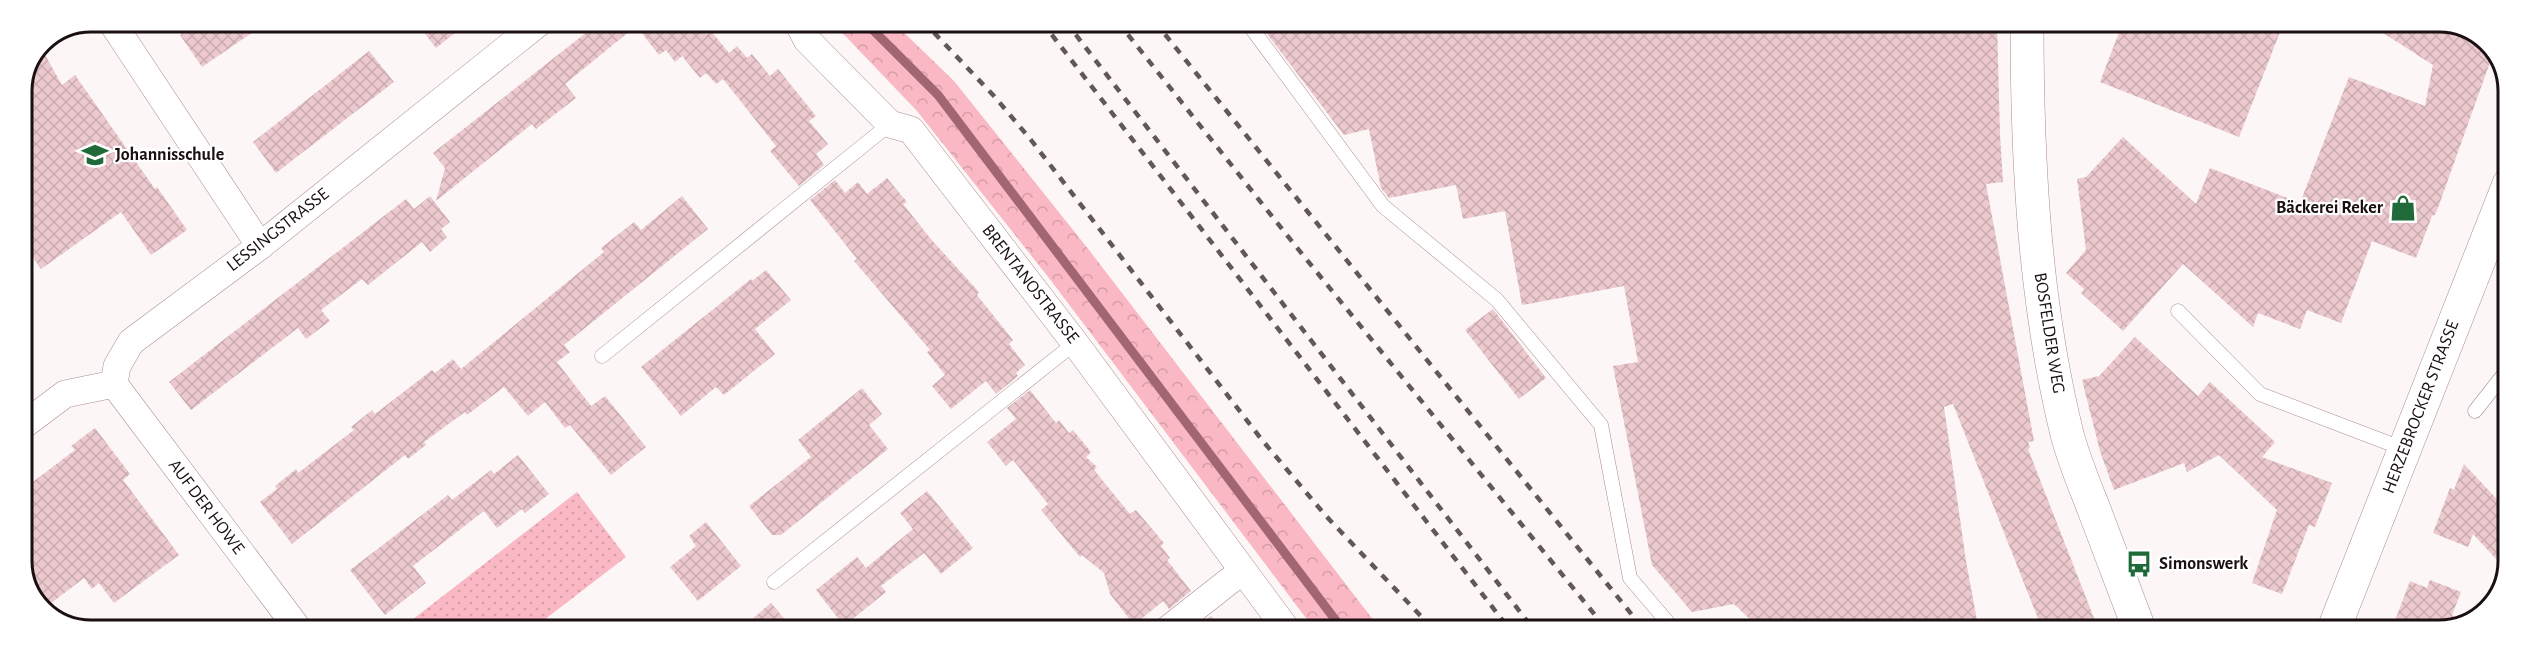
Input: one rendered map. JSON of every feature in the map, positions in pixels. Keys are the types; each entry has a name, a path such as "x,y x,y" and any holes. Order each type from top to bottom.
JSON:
{"street":[{"path":"118,32 260,246"},
{"name":"LESSINGSTRASSE","path":"114,384 117,366 131,342 260,246 527,32"},
{"name":"BRENTANOSTRASSE","path":"803,32 807,39 890,124 911,130 1075,343 1279,620"},
{"name":"BOSFELDER WEG","path":"2027,32 2027,98 2037,257 2053,366 2067,436 2136,620"},
{"name":"HERZEBROCKER STRASSE","path":"2337,620 2404,449 2497,246"},
{"path":"32,419 64,394 114,384"},
{"name":"AUF DER HOWE","path":"114,384 291,620"},
{"path":"1180,620 1242,571"}],"lane":[{"path":"1254,32 1383,206 1497,300 1601,425 1630,578 1666,620"},
{"path":"603,356 890,124"},
{"path":"2178,311 2260,394 2404,449"},
{"path":"774,582 1075,343"},
{"path":"2475,411 2498,382"}],"green space":[{"path":"842,32 903,32 954,81 1089,250 1373,620 1307,620 1049,278 917,111"},
{"path":"577,492 626,557 544,620 412,620"}],"building":[{"path":"184,32 253,32 202,67 180,35"},
{"path":"424,32 456,32 436,48"},
{"path":"587,32 629,32 565,84 576,98 536,129 532,124 436,201 445,168 433,153"},
{"path":"641,32 704,32 706,35 712,32 729,53 737,46 747,58 752,54 770,76 778,69 816,116 809,121 828,144 816,154 824,165 799,186 770,151 776,146 723,79 716,84 706,73 700,78 682,56 675,62 666,50 659,55"},
{"path":"1266,32 1997,32 2003,182 1986,184 2034,441 2028,442 2030,448 2028,449 2095,620 2039,620 1953,404 1944,407 1966,561 1977,620 1751,620 1734,604 1692,612 1652,565 1613,366 1638,362 1624,286 1522,305 1505,211 1463,219 1456,185 1389,198 1381,188 1369,129 1344,135"},
{"path":"2119,32 2280,32 2239,137 2100,82"},
{"path":"2382,32 2440,32 2459,35 2469,39 2491,60 2439,205 2435,215 2432,216 2416,258 2372,241 2341,323 2307,310 2300,329 2258,313 2253,327 2183,264 2123,331 2081,293 2084,289 2066,273 2086,250 2077,179 2086,177 2123,137 2196,204 2210,168 2300,203 2349,77 2425,106 2433,65"},
{"path":"369,51 394,82 276,173 253,142"},
{"path":"45,54 62,85 75,75 155,189 157,187 187,230 151,255 121,212 41,269 32,256 32,90 36,68"},
{"path":"887,178 907,202 903,204 979,292 977,295 1013,340 1009,344 1025,365 1016,373 1018,376 996,394 986,381 951,409 932,386 945,375 927,352 930,350 854,261 857,259 810,200 835,180 845,193 858,182 867,194"},
{"path":"430,196 450,222 441,229 447,237 430,252 422,242 368,285 362,279 321,310 330,321 306,339 298,328 191,410 169,382 406,199 414,209"},
{"path":"682,196 708,229 564,345 570,352 557,362 591,406 605,396 646,447 611,475 570,425 565,428 545,402 528,416 504,387 467,415 465,412 424,442 426,445 408,459 405,455 292,544 260,502 277,489 275,486 296,469 298,473 354,430 351,427 372,410 375,414 432,370 435,373 453,359 461,369 604,252 601,248 634,222 641,230"},
{"path":"766,270 791,300 755,329 775,354 724,395 716,387 681,416 641,367 751,279 752,281"},
{"path":"1493,309 1546,378 1519,399 1465,330"},
{"path":"2135,337 2198,396 2210,382 2275,442 2262,457 2332,483 2315,527 2309,525 2282,594 2252,583 2277,510 2219,455 2187,472 2184,463 2114,490 2100,451 2082,380 2099,376"},
{"path":"862,388 882,414 869,425 888,449 781,535 772,535 749,506 811,457 798,440"},
{"path":"1030,390 1056,423 1059,420 1069,433 1073,430 1091,452 1086,457 1097,467 1094,470 1130,514 1136,510 1164,543 1161,546 1170,558 1167,560 1191,591 1169,609 1163,601 1140,620 1130,620 1110,594 1104,573 1082,555 1080,557 1041,510 1048,504 1013,460 1006,466 987,442 1016,419 1007,408"},
{"path":"95,428 130,474 123,480 179,555 114,603 99,583 92,589 84,578 50,604 36,584 32,565 32,483 75,450 71,446"},
{"path":"518,455 549,494 525,513 522,509 497,528 484,511 413,566 426,583 385,615 350,570 448,495 452,500 491,470 494,474"},
{"path":"2464,464 2498,500 2498,561 2473,534 2468,547 2433,533 2450,488 2454,490"},
{"path":"927,491 973,548 941,574 924,553 881,586 886,592 851,620 839,620 816,590 857,557 866,568 913,529 900,513"},
{"path":"706,522 741,566 698,601 670,567 696,546 689,536"},
{"path":"2430,580 2461,592 2452,615 2455,618 2395,620 2410,581 2427,588"},
{"path":"771,603 785,620 751,620"}],"waterway":[{"path":"875,32 938,95 1335,620"}],"railway":[{"path":"933,32 994,96 1031,140 1262,440 1326,516 1425,620"},
{"path":"1050,32 1502,620"},
{"path":"1074,32 1526,620"},
{"path":"1126,32 1294,244 1599,620"},
{"path":"1163,32 1636,620"}],"place":[{"name":"Johannisschule","path":"95,155"},
{"name":"Bäckerei Reker","path":"2403,208"},
{"name":"Simonswerk","path":"2139,564"}]}
